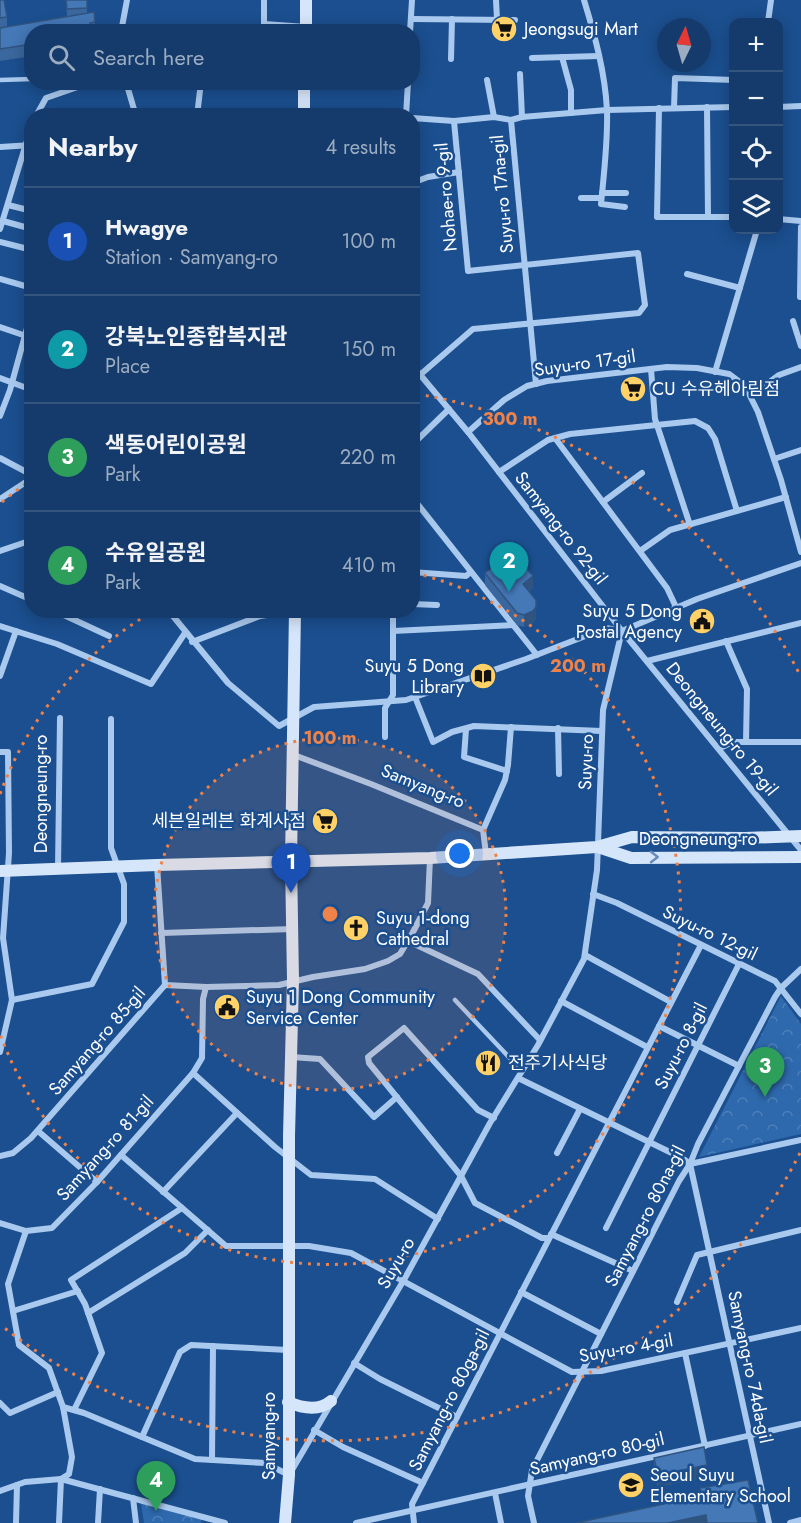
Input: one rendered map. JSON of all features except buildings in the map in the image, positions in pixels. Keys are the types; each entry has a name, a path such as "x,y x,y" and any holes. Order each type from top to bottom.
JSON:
{"main road":[{"path":"306,0 306,24"},
{"path":"304,90 304,108"},
{"name":"Samyang-ro","path":"285,1523 288,1475 288,1156 293,980 291,861 294,618"},
{"name":"Deongneung-ro","path":"4,871 430,858 597,847 632,837 798,845"},
{"name":"Deongneung-ro","path":"597,847 631,858 798,845"},
{"path":"288,1402 312,1408 326,1406 331,1401"}],"street":[{"path":"122,24 127,0"},
{"path":"264,0 264,24"},
{"path":"411,24 412,0"},
{"path":"496,0 497,19"},
{"path":"584,0 599,56 607,110 601,204 625,207"},
{"path":"769,18 771,0"},
{"path":"411,19 515,20"},
{"path":"451,59 452,19"},
{"path":"532,58 599,56"},
{"path":"562,57 571,90 571,113"},
{"path":"520,75 522,117"},
{"path":"674,108 675,78 729,80"},
{"path":"487,80 494,117"},
{"path":"40,108 46,98 69,90"},
{"path":"128,90 134,108"},
{"path":"198,108 200,90"},
{"path":"406,108 408,90"},
{"path":"783,106 801,106"},
{"path":"707,107 708,217"},
{"name":"Nohae-ro 9-gil","path":"420,119 454,121 494,117 511,120 522,117 607,110 729,107"},
{"path":"659,108 657,217 729,217"},
{"name":"Suyu-ro 17na-gil","path":"511,120 536,384"},
{"name":"Nohae-ro 9-gil","path":"454,121 468,271"},
{"path":"0,147 24,145"},
{"path":"0,230 24,157"},
{"path":"420,180 459,172"},
{"path":"581,198 626,193"},
{"path":"8,205 24,209"},
{"path":"783,219 801,221"},
{"path":"3,221 24,227"},
{"path":"800,297 801,227"},
{"path":"715,372 756,234"},
{"path":"0,242 24,248"},
{"name":"Suyu-ro 17na-gil","path":"468,271 638,253 645,305 639,313 529,324"},
{"path":"687,274 740,288"},
{"path":"0,279 24,286"},
{"path":"793,321 801,346"},
{"path":"421,374 473,329 529,324"},
{"path":"0,327 24,336 0,416"},
{"path":"751,396 779,375 801,367"},
{"name":"Suyu-ro 17-gil","path":"468,432 504,400 527,386 651,369 697,368 729,374 745,386 751,396 774,459 801,552"},
{"name":"Suyu-ro 17-gil","path":"651,369 657,425 690,525"},
{"name":"Samyang-ro 92-gil","path":"421,374 622,631"},
{"path":"0,378 24,387"},
{"path":"420,437 449,409"},
{"name":"Samyang-ro 92-gil","path":"499,472 548,440 570,434 695,421 708,428 715,439 737,511"},
{"path":"555,438 667,588 676,607"},
{"path":"774,459 801,450"},
{"path":"0,458 24,472"},
{"path":"603,502 642,473"},
{"path":"0,499 24,482"},
{"path":"640,551 670,530 786,497"},
{"path":"420,507 537,655"},
{"path":"0,551 24,543"},
{"path":"174,618 228,682 279,726 314,707 389,702 415,697 537,655 606,628 622,631 676,607 801,563"},
{"path":"420,573 466,576 471,572"},
{"path":"0,586 24,596"},
{"path":"420,604 437,605"},
{"path":"70,618 109,636"},
{"name":"Samyang-ro","path":"192,642 255,618"},
{"path":"385,737 385,708 393,695 393,618"},
{"path":"647,661 801,623"},
{"path":"393,632 513,625"},
{"path":"0,626 57,644 151,684 185,633"},
{"path":"0,675 16,631"},
{"name":"Deongneung-ro 19-gil","path":"622,631 798,845"},
{"name":"Suyu-ro","path":"288,1475 403,1282 540,1040 585,955 597,847 603,710 622,631"},
{"path":"726,641 747,689 746,742"},
{"path":"415,697 433,742 452,732 474,726 602,730"},
{"name":"Deongneung-ro","path":"58,869 60,718"},
{"path":"12,1000 92,984 124,922 124,884 111,848 111,719"},
{"path":"486,854 483,830 507,771 511,727"},
{"path":"558,728 559,774"},
{"path":"465,729 464,757 507,771"},
{"path":"720,748 734,742 801,742"},
{"path":"0,752 8,752 3,938 12,1000 2,1035 0,1052"},
{"name":"Samyang-ro","path":"293,755 483,830"},
{"path":"293,980 365,969 400,954 428,903 430,858"},
{"path":"157,865 165,985"},
{"name":"Suyu-ro 12-gil","path":"593,894 617,903 775,981 801,1014"},
{"path":"161,933 293,929"},
{"path":"408,941 478,974 540,1040"},
{"name":"Samyang-ro 80ga-gil","path":"412,1512 412,1504 701,945"},
{"path":"585,955 671,1002"},
{"name":"Suyu-ro 8-gil","path":"606,1228 739,964"},
{"name":"Samyang-ro 80na-gil","path":"530,1485 532,1470 679,1180 690,1164 698,1144 781,988 801,969"},
{"name":"Samyang-ro 85-gil","path":"0,1156 13,1153 38,1131 165,985 206,987 279,985 293,980"},
{"name":"Samyang-ro 81-gil","path":"26,1231 52,1228 97,1182 194,1073 202,1058 203,999 206,987"},
{"path":"561,1001 648,1047"},
{"path":"659,1026 739,1066"},
{"path":"494,1118 478,1110 404,1028 368,1057 369,1064 461,1176 476,1203 542,1238 550,1236 633,1271"},
{"path":"291,1057 320,1059 374,1117 397,1097"},
{"path":"194,1073 237,1113 311,1175 375,1179 438,1219"},
{"path":"518,1078 690,1164 801,1140"},
{"path":"556,1153 580,1109"},
{"path":"163,1192 237,1113"},
{"path":"38,1131 97,1182"},
{"path":"121,1155 226,1246 309,1246 351,1253 403,1282"},
{"name":"Samyang-ro 74da-gil","path":"690,1164 769,1523"},
{"path":"74,1410 102,1353 88,1313 71,1280 182,1208"},
{"path":"0,1223 26,1231 8,1284 19,1346 49,1368 63,1407 72,1457 69,1474 61,1479"},
{"path":"88,1313 184,1253 208,1230"},
{"path":"678,1302 697,1255 801,1230"},
{"name":"Suyu-ro 4-gil","path":"403,1282 572,1372 601,1371 801,1328"},
{"path":"0,1285 8,1284"},
{"path":"13,1311 78,1291"},
{"path":"521,1292 601,1334"},
{"path":"142,1437 180,1352 191,1345 288,1350"},
{"path":"212,1460 213,1346"},
{"path":"685,1353 705,1446"},
{"path":"354,1364 457,1417"},
{"path":"0,1403 10,1413 58,1392"},
{"path":"63,1407 195,1459 265,1463 288,1475"},
{"name":"Samyang-ro 80-gil","path":"356,1523 801,1424"},
{"path":"314,1430 343,1447 423,1483"},
{"path":"58,1523 61,1479"},
{"path":"0,1491 26,1482 61,1479 225,1523"},
{"path":"16,1523 17,1485"},
{"path":"530,1485 528,1496 534,1523"},
{"path":"98,1523 100,1489"},
{"path":"495,1493 501,1523"},
{"path":"133,1498 136,1523"},
{"path":"412,1512 414,1523"},
{"path":"790,1523 801,1520"}],"lane":[{"path":"0,80 24,79"},
{"path":"455,1000 522,1071"}],"green space":[{"path":"781,996 801,1024 801,1134 699,1157"},
{"path":"141,1503 202,1519 201,1523 144,1523"}],"place":[{"name":"Jeongsugi Mart","path":"504,29"},
{"name":"CU 수유헤아림점","path":"633,389"},
{"name":"강북노인종합복지관","path":"509,592"},
{"name":"Suyu 5 Dong Postal Agency","path":"702,621"},
{"name":"Suyu 5 Dong Library","path":"483,676"},
{"name":"세븐일레븐 화계사점","path":"325,821"},
{"name":"Hwagye","path":"291,893"},
{"name":"Suyu 1-dong Cathedral","path":"356,928"},
{"name":"Suyu 1 Dong Community Service Center","path":"227,1007"},
{"name":"전주기사식당","path":"488,1063"},
{"name":"색동어린이공원","path":"765,1097"},
{"name":"Seoul Suyu Elementary School","path":"631,1485"},
{"name":"수유일공원","path":"156,1511"}]}
